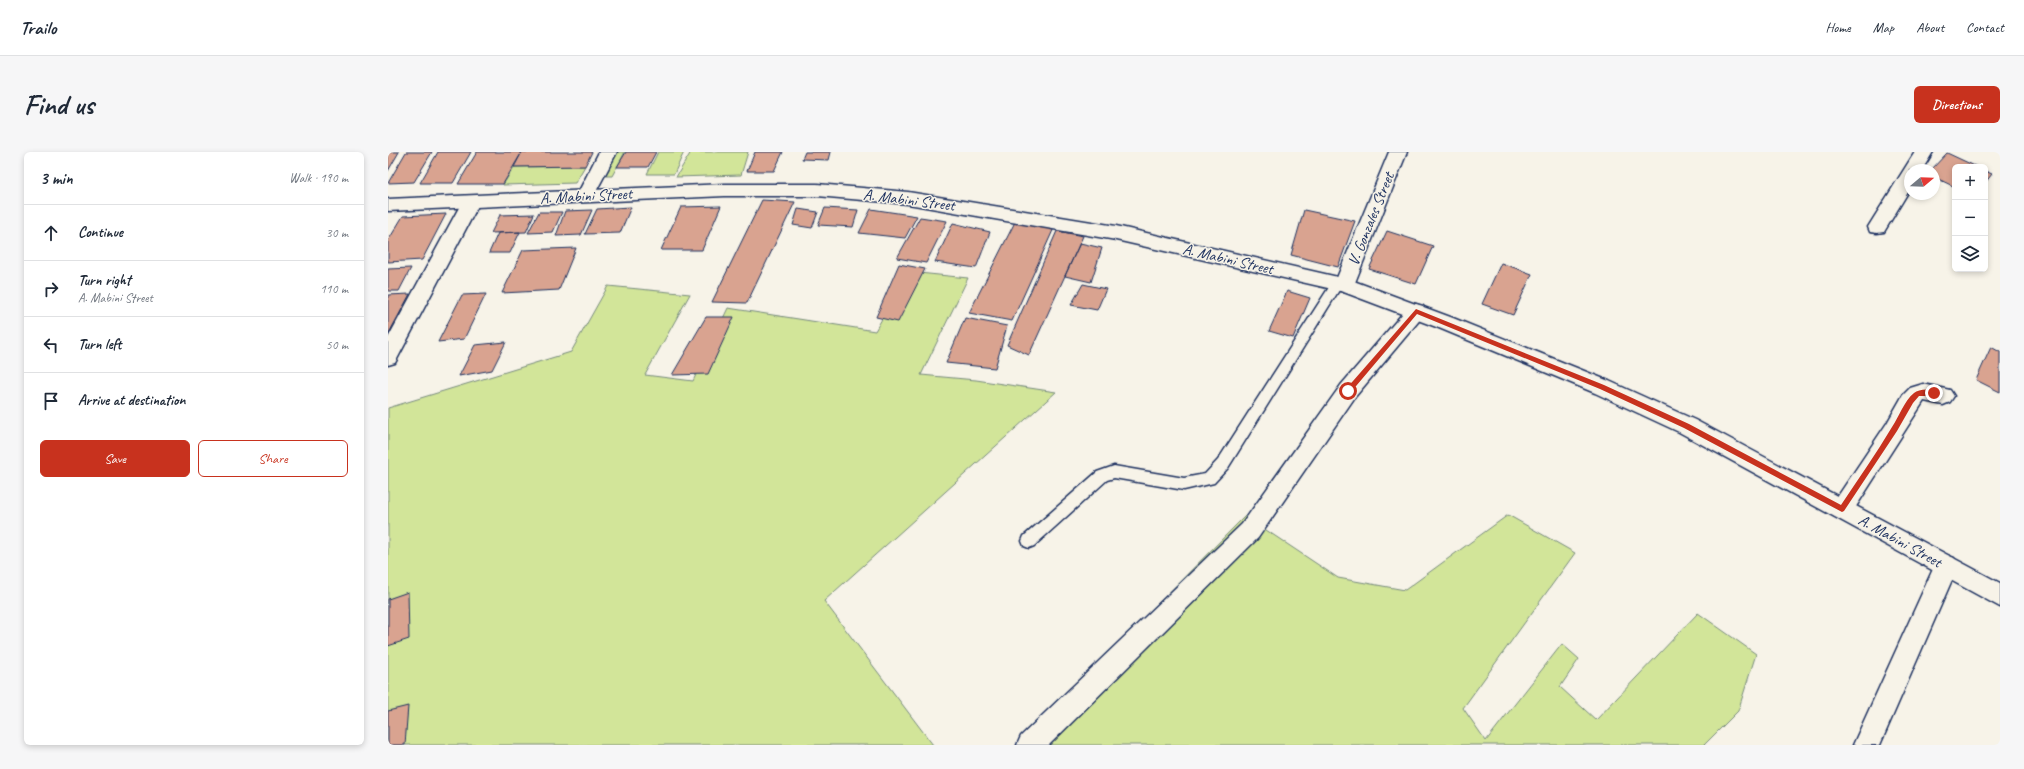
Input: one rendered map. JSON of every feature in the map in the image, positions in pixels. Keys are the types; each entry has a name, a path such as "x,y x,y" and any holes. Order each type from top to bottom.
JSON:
{"main road":[{"path":"586,195 608,152"},
{"name":"V. Gonzales Street","path":"1340,285 1398,152"},
{"path":"1916,164 1922,153"},
{"path":"1877,227 1904,184"},
{"name":"A. Mabini Street","path":"388,205 725,190 817,190 908,198 1116,233 1340,285 1416,311 1602,387 1686,426 1842,509 2000,596"},
{"path":"388,357 471,202"},
{"path":"1030,745 1250,531 1348,391 1416,311"},
{"path":"1842,509 1895,429 1911,401 1917,394 1923,392 1943,396"},
{"path":"1866,745 1946,566"}],"lane":[{"path":"1029,541 1102,476 1114,472 1184,484 1209,479 1223,464 1340,285"}],"green space":[{"path":"613,152 625,152 612,176 598,176"},
{"path":"658,152 684,152 674,174 647,174"},
{"path":"691,152 748,152 741,175 676,177"},
{"path":"585,166 575,183 503,185 514,167"},
{"path":"909,272 968,278 921,375 976,380 1056,392 824,601 933,745 388,745 388,408 571,352 608,286 690,294 645,375 693,381 728,308 875,331"},
{"path":"1508,515 1575,553 1463,708 1486,741 1562,644 1579,659 1560,687 1596,720 1698,613 1756,654 1738,711 1704,745 1018,745 1245,516 1338,578 1405,590"}],"building":[{"path":"388,152 399,152 388,171"},
{"path":"406,152 432,152 414,182 388,183"},
{"path":"438,152 471,152 453,183 420,183"},
{"path":"477,152 522,152 503,184 458,184"},
{"path":"522,152 592,152 585,166 514,167"},
{"path":"626,152 656,152 648,167 617,167"},
{"path":"755,152 783,152 774,171 747,171"},
{"path":"805,152 831,152 829,160 802,159"},
{"path":"1947,153 1971,164 1952,164 1952,186 1940,180 1940,164 1937,164"},
{"path":"1988,172 1992,174 1988,179"},
{"path":"762,200 795,202 747,303 712,302"},
{"path":"721,206 702,250 661,250 681,207"},
{"path":"631,207 620,233 585,234 597,209"},
{"path":"825,208 858,210 853,227 818,225"},
{"path":"798,209 818,212 812,228 793,225"},
{"path":"871,209 917,216 905,238 859,233"},
{"path":"592,210 581,235 556,236 565,211"},
{"path":"1304,210 1355,221 1338,267 1291,255"},
{"path":"539,212 562,212 553,232 528,233"},
{"path":"446,214 422,260 388,262 388,241 403,216"},
{"path":"534,214 526,232 491,233 500,215"},
{"path":"920,217 947,221 926,263 897,258"},
{"path":"1015,222 1054,228 1012,321 969,313"},
{"path":"953,223 990,232 976,268 935,262"},
{"path":"1057,231 1083,236 1029,355 1007,345"},
{"path":"1387,231 1433,246 1416,284 1369,269"},
{"path":"520,232 510,253 489,253 498,233"},
{"path":"1080,243 1102,248 1091,282 1065,276"},
{"path":"576,248 559,290 502,293 523,250"},
{"path":"1501,263 1532,274 1513,315 1482,304"},
{"path":"899,264 925,269 898,322 876,317"},
{"path":"411,268 399,291 388,291 388,269"},
{"path":"1083,284 1106,289 1097,310 1071,305"},
{"path":"1287,291 1310,298 1293,338 1269,331"},
{"path":"410,294 388,335 388,295"},
{"path":"486,294 464,339 438,342 462,295"},
{"path":"706,317 734,317 708,374 672,375"},
{"path":"965,318 1007,326 995,368 946,363"},
{"path":"506,342 492,370 459,376 475,345"},
{"path":"1991,347 2000,352 2000,392 1976,380"},
{"path":"408,592 409,639 388,646 388,599"},
{"path":"408,706 405,745 388,745 388,711"}],"route":[{"path":"1348,391 1416,311 1602,387 1686,426 1842,509 1895,429 1911,401 1917,394 1923,392 1934,393"}]}
